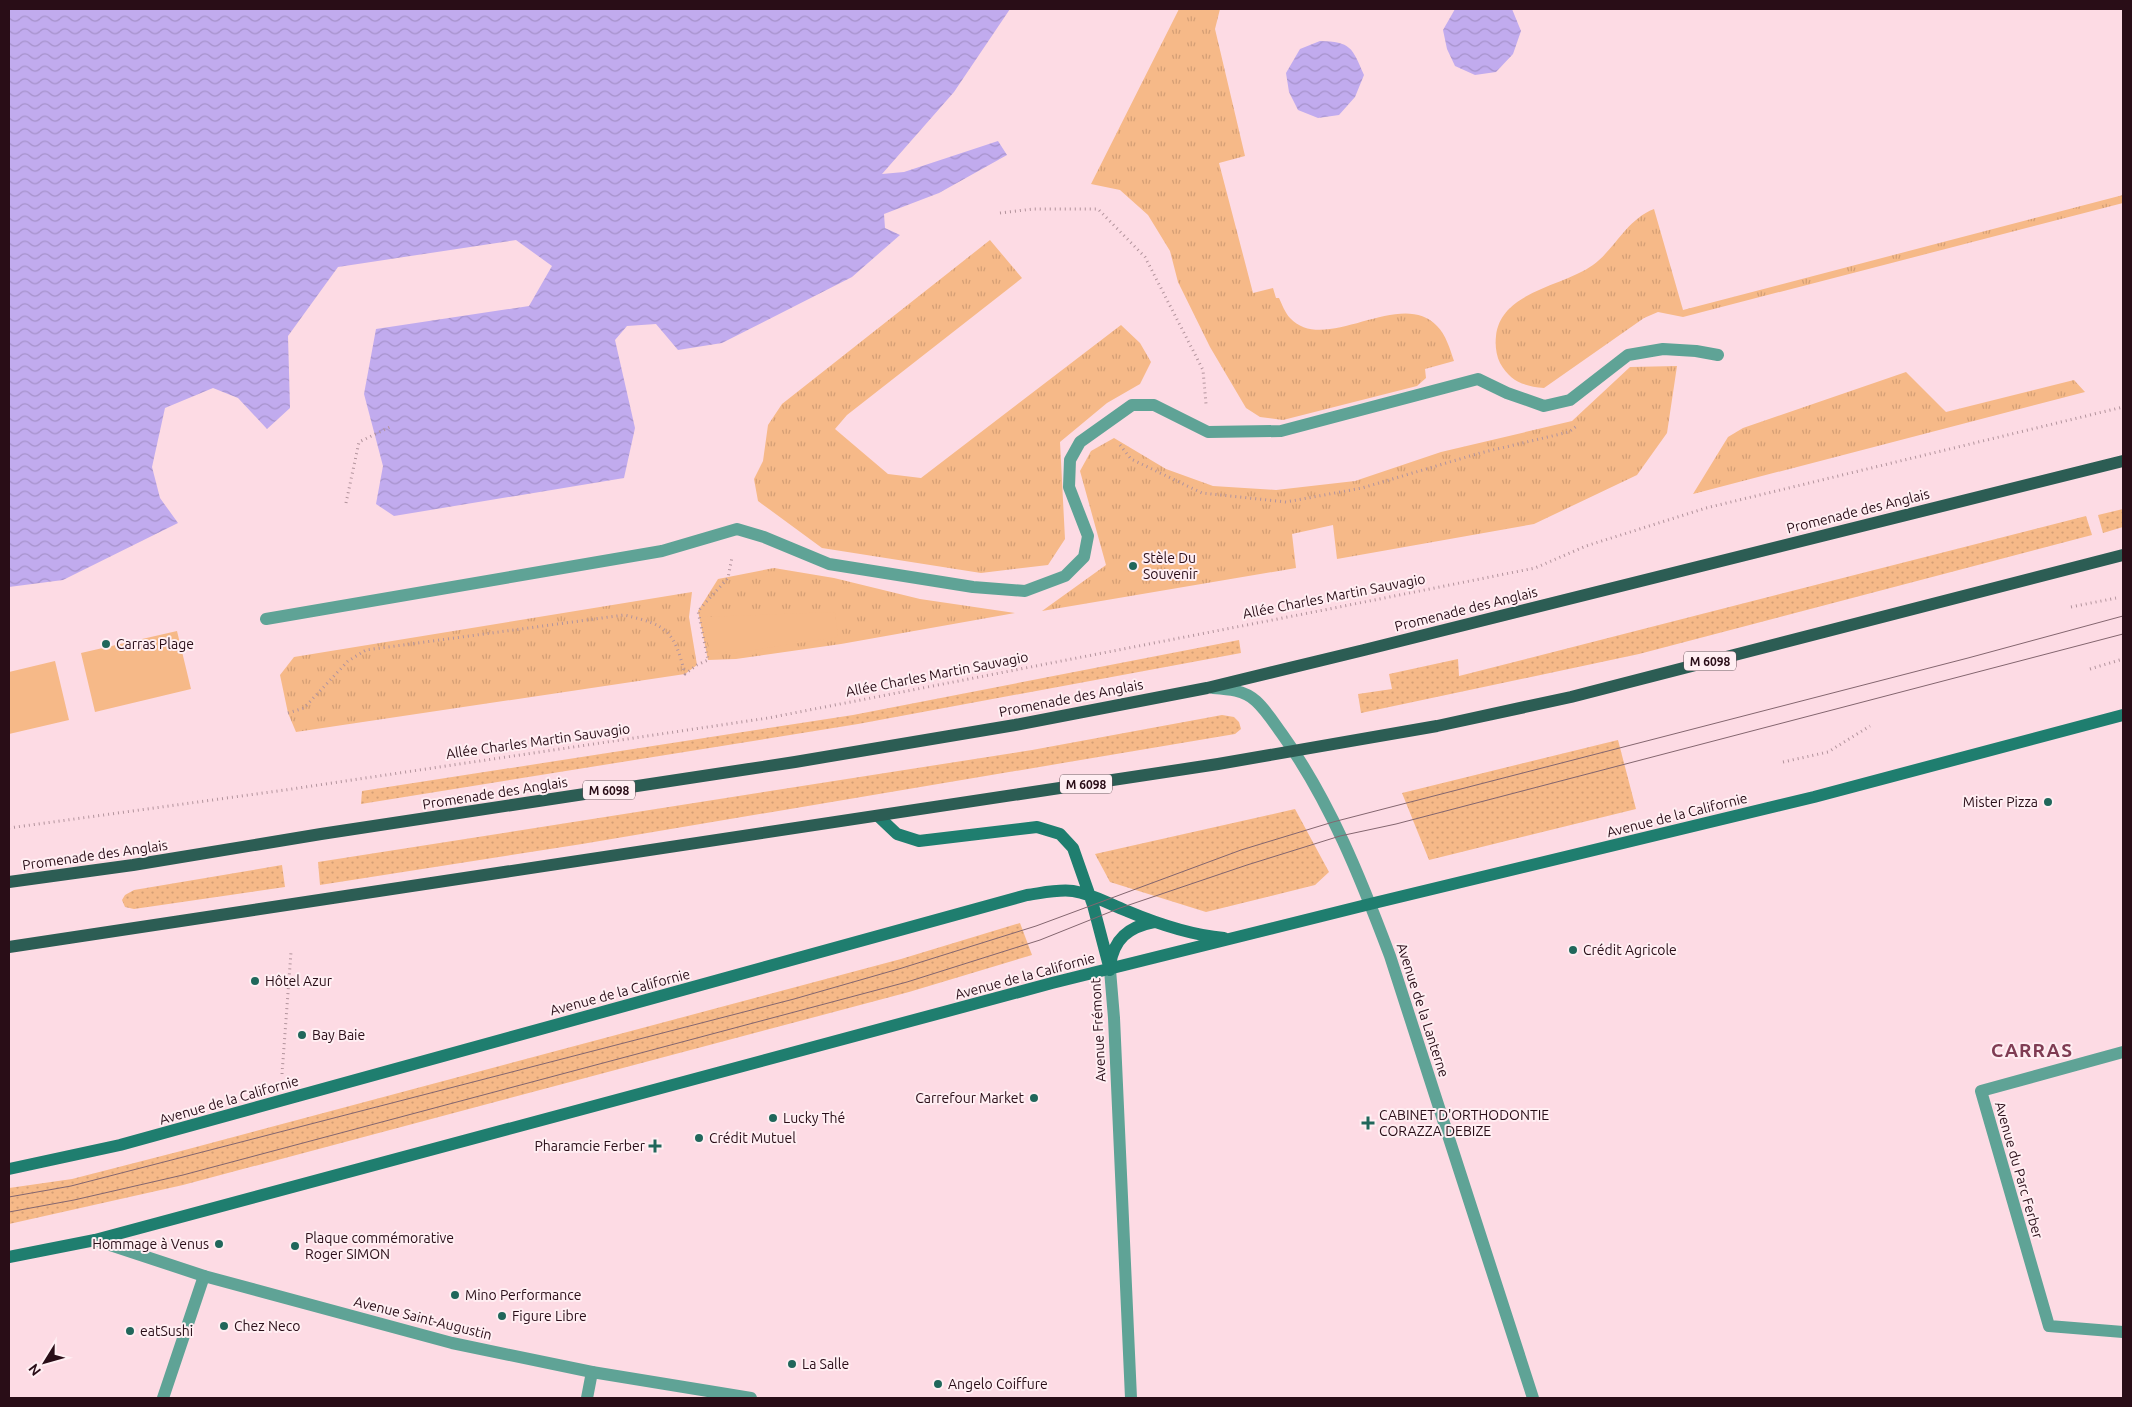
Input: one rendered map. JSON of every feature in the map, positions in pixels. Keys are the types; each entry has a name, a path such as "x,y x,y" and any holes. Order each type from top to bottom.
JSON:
{"main road":[{"name":"Promenade des Anglais","path":"9,882 133,865 321,834 795,762 1015,725 1207,688 1383,646 2123,461"},
{"name":"M 6098","path":"9,947 1218,764 1437,726 1571,697 2123,555"},
{"name":"Avenue de la Californie","path":"9,1257 95,1240 1052,983 1814,797 2123,715"},
{"name":"Avenue Frémont","path":"878,816 897,834 919,841 1037,827 1060,834 1073,848 1089,895 1110,970"},
{"name":"Avenue de la Californie","path":"9,1169 120,1146 1027,896 1072,891 1089,895 1154,922 1206,936 1236,939"},
{"path":"1110,970 1112,949 1122,938 1140,925 1154,922"}],"street":[{"path":"266,619 662,551 737,529 764,537 829,564 973,587 1025,591 1065,576 1084,557 1088,536 1069,487 1070,460 1080,442 1132,405 1154,405 1208,432 1281,432 1478,379 1507,393 1544,406 1570,400 1628,355 1663,349 1696,350 1718,355"},
{"name":"Avenue de la Lanterne","path":"1207,688 1235,690 1256,700 1294,750 1319,792 1370,904 1390,956 1533,1398"},
{"name":"Avenue Frémont","path":"1110,970 1114,1018 1130,1398"},
{"name":"Avenue du Parc Ferber","path":"2123,1052 1981,1091 2049,1326 2123,1332"},
{"name":"Avenue Saint-Augustin","path":"95,1240 204,1276 452,1343 592,1372 751,1398"},
{"path":"163,1398 204,1276"},
{"path":"587,1398 592,1372"}],"path":[{"path":"1000,212 1033,209 1098,209 1145,257 1203,370 1208,432"},
{"name":"Allée Charles Martin Sauvagio","path":"9,828 285,790 768,718 1535,568 1586,546 1706,508 2123,407"},
{"path":"1105,424 1131,459 1202,493 1286,502 1362,488 1480,453 1569,432 1583,420"},
{"path":"346,503 359,442 392,426"},
{"path":"288,713 304,708 348,661 366,650 624,615 648,620 665,630 678,647 685,674 696,665 708,660 698,611 728,578 737,529"},
{"path":"2071,607 2116,598"},
{"path":"2090,668 2123,659"},
{"path":"1784,762 1828,752 1870,726"},
{"path":"282,1074 291,952"}],"green space":[{"path":"1179,9 1220,9 1215,29 1245,156 1219,163 1253,293 1273,288 1276,298 1279,298 1288,316 1305,328 1323,330 1383,316 1403,314 1421,316 1437,326 1443,334 1454,361 1425,369 1426,378 1417,386 1283,420 1260,417 1246,408 1210,347 1178,282 1170,251 1148,215 1120,190 1091,184"},
{"path":"2123,195 2123,203 1683,317 1658,312 1644,318 1544,388 1518,382 1504,369 1498,357 1496,336 1500,321 1509,309 1535,292 1580,273 1593,265 1608,251 1628,227 1644,214 1654,209 1683,310"},
{"path":"990,240 1022,278 847,415 835,429 888,474 921,478 1121,325 1140,343 1151,362 1140,384 1107,403 1060,442 1065,539 1048,565 981,573 822,548 758,501 754,479 763,461 768,425 782,404"},
{"path":"1677,366 1667,433 1637,475 1534,524 1337,559 1333,525 1292,534 1296,568 1042,611 1106,565 1080,471 1091,451 1114,438 1166,469 1213,486 1276,490 1355,481 1441,452 1572,421 1630,367"},
{"path":"1906,372 1946,412 2074,380 2085,392 1693,494 1728,437 1743,428"},
{"path":"2123,509 2123,527 2103,533 2098,515"},
{"path":"2086,516 2092,535 1639,654 1361,713 1358,694 1392,689 1389,674 1458,659 1459,676"},
{"path":"774,568 834,578 920,599 1015,613 841,644 736,659 708,660 698,611 718,579"},
{"path":"692,592 689,617 697,665 685,674 296,732 288,713 280,675 294,657"},
{"path":"835,612 838,637 728,654 710,652 702,617"},
{"path":"177,631 191,689 95,712 81,653"},
{"path":"1239,640 1241,653 858,724 361,804 362,791 853,715"},
{"path":"55,661 69,720 9,734 9,672"},
{"path":"1222,715 1234,717 1239,722 1241,729 1235,734 582,844 320,885 318,862 1032,750"},
{"path":"1618,740 1636,809 1429,860 1402,793"},
{"path":"1295,809 1329,872 1315,885 1206,912 1110,882 1095,854"},
{"path":"282,865 285,887 134,909 125,907 122,900 125,895 134,890"},
{"path":"1020,923 1032,955 909,992 183,1185 9,1224 9,1188 72,1179 181,1151 901,959"}],"water":[{"path":"9,9 1010,9 954,92 882,174 904,172 998,141 1007,155 939,193 884,214 885,228 900,235 852,277 722,343 678,350 656,324 627,326 615,340 635,428 624,478 394,516 376,504 383,466 364,394 376,329 529,306 552,266 516,240 338,267 288,336 290,408 267,429 238,398 213,388 165,408 152,467 160,498 178,523 63,580 9,587"},
{"path":"1455,9 1512,9 1521,31 1513,54 1496,72 1475,75 1455,66 1447,49 1443,30"},
{"path":"1320,41 1338,43 1349,48 1353,52 1364,75 1355,97 1339,115 1318,118 1298,110 1289,92 1286,73 1300,49"}],"tram line":[{"path":"9,1197 71,1186 794,999 902,968 1036,926 1241,850 1333,822 1968,658 2123,616"},
{"path":"9,1212 74,1200 183,1175 907,982 1040,940 1120,908 1340,836 1396,824 2123,634"}],"place":[{"name":"Stèle Du Souvenir","path":"1133,566"},
{"name":"Carras Plage","path":"106,644"},
{"name":"Mister Pizza","path":"2048,802"},
{"name":"Crédit Agricole","path":"1573,950"},
{"name":"Hôtel Azur","path":"255,981"},
{"name":"Bay Baie","path":"302,1035"},
{"name":"Carrefour Market","path":"1034,1098"},
{"name":"Lucky Thé","path":"773,1118"},
{"name":"CABINET D'ORTHODONTIE CORAZZA DEBIZE","path":"1368,1123"},
{"name":"Crédit Mutuel","path":"699,1138"},
{"name":"Pharamcie Ferber","path":"655,1146"},
{"name":"Hommage à Venus","path":"219,1244"},
{"name":"Plaque commémorative Roger SIMON","path":"295,1246"},
{"name":"Mino Performance","path":"455,1295"},
{"name":"Figure Libre","path":"502,1316"},
{"name":"Chez Neco","path":"224,1326"},
{"name":"eatSushi","path":"130,1331"},
{"name":"La Salle","path":"792,1364"},
{"name":"Angelo Coiffure","path":"938,1384"}],"district":[{"name":"CARRAS","path":"2032,1050"}]}
